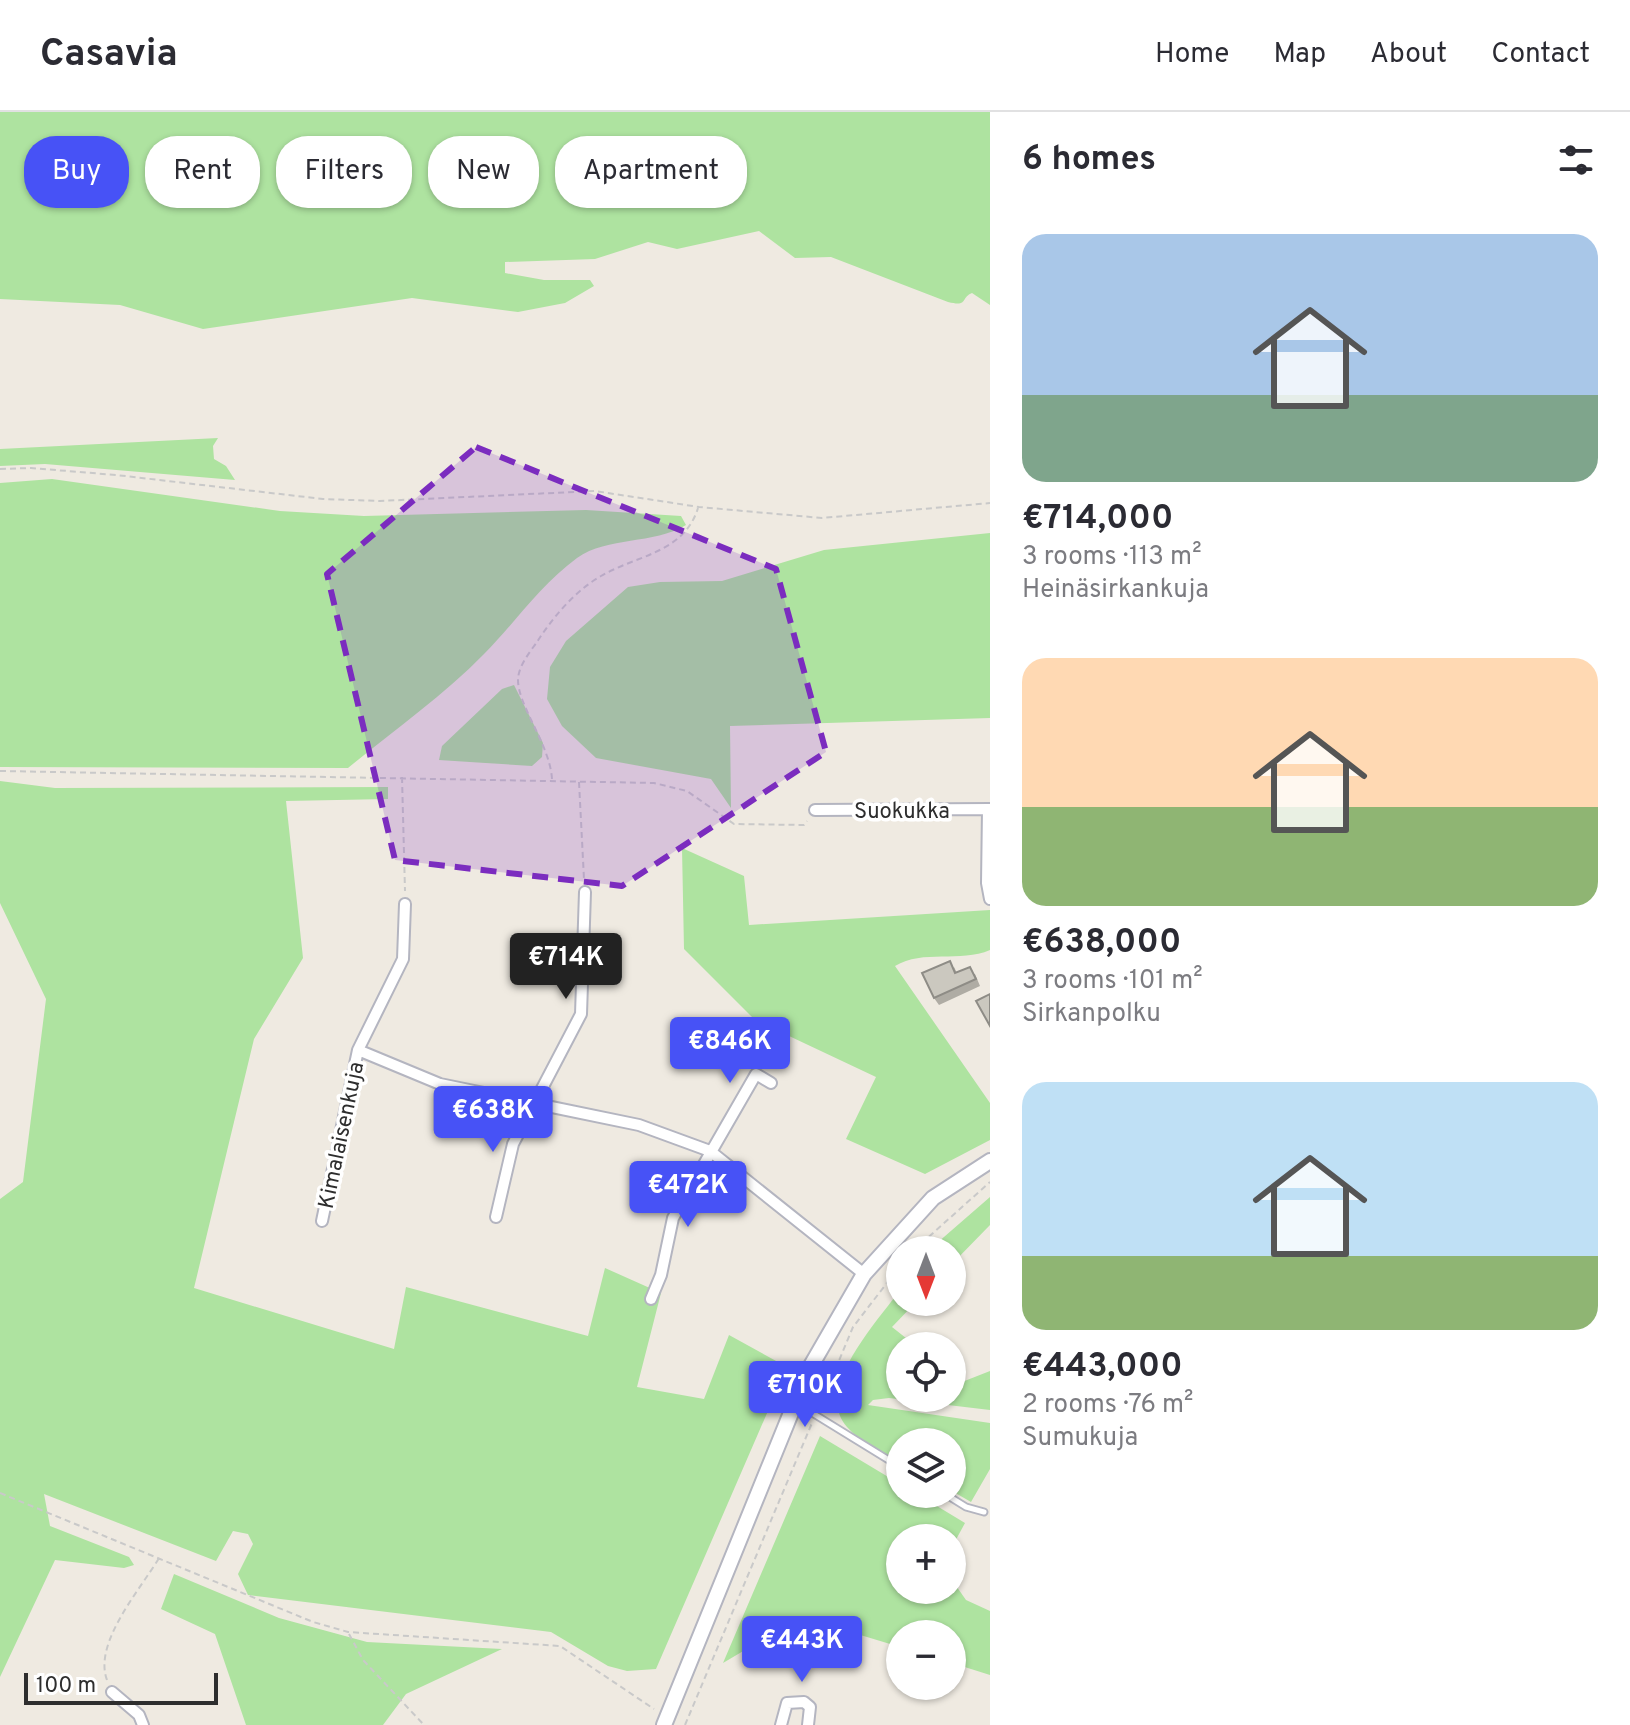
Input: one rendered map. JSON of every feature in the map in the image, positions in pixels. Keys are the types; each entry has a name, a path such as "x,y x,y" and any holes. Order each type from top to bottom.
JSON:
{"street":[{"name":"Suokukka","path":"815,810 989,809"},
{"path":"989,809 990,899"},
{"path":"496,1217 513,1144 530,1105 581,1014 585,892"},
{"name":"Kimalaisenkuja","path":"322,1221 358,1050 403,959 405,904"},
{"path":"358,1050 440,1084 530,1105 639,1125 710,1151 864,1274"},
{"path":"651,1299 661,1275 673,1218 710,1151 756,1074 771,1083"},
{"path":"665,1721 808,1371 864,1274 933,1198 990,1161"},
{"path":"112,1692 139,1715 143,1725"},
{"path":"781,1725 787,1703 796,1701 810,1707 808,1725"}],"lane":[{"path":"795,1402 886,1458"},
{"path":"966,1504 984,1512"}],"path":[{"path":"0,469 31,468 116,475 323,499 395,500 595,491 699,507 822,518 990,503"},
{"path":"552,780 537,725 519,689 521,668 548,625 584,589 601,576 674,543 694,521 699,507"},
{"path":"0,771 654,783 687,791 734,824 804,825 815,810"},
{"path":"402,776 405,904"},
{"path":"579,781 585,892"},
{"path":"930,1236 990,1182"},
{"path":"685,1725 853,1327 886,1284"},
{"path":"0,1493 313,1622 348,1632 560,1646 665,1721"},
{"path":"112,1692 102,1667 105,1646 159,1558"},
{"path":"348,1632 363,1660 424,1725"}],"highlighted area":[{"path":"476,447 776,569 826,752 622,886 395,860 327,574"}],"green space":[{"path":"0,112 990,112 990,305 972,293 962,303 948,302 831,257 795,258 759,231 677,249 648,242 595,259 505,262 505,273 544,280 590,280 594,286 565,303 518,312 412,298 203,329 120,305 0,299"},
{"path":"218,438 213,446 214,459 226,466 235,480 45,464 0,466 0,449"},
{"path":"52,479 280,511 364,516 586,510 681,516 686,525 659,536 602,546 577,558 551,580 468,669 348,768 0,767 0,483"},
{"path":"990,533 990,718 730,726 731,808 711,779 596,758 562,726 547,699 550,667 566,641 628,587 660,582 722,581 824,550"},
{"path":"514,685 543,743 542,757 532,766 439,760 442,746 502,689"},
{"path":"0,781 55,788 388,787 388,799 286,801 303,958 254,1039 194,1288 394,1349 406,1287 588,1336 605,1268 661,1293 637,1387 704,1399 729,1335 787,1367 656,1669 627,1671 608,1666 551,1632 248,1595 238,1574 253,1544 248,1534 233,1531 216,1561 44,1494 50,1526 129,1557 134,1565 124,1568 55,1560 0,1677 0,1199 23,1182 46,999 0,903"},
{"path":"682,848 744,876 749,925 990,910 990,950 966,956 917,958 895,966 990,1103 990,1140 925,1174 846,1139 876,1077 755,1020 684,949"},
{"path":"990,1197 990,1225 966,1250 966,1236 945,1236"},
{"path":"886,1309 886,1316 903,1316 892,1327 898,1332 886,1332 886,1398 873,1400 868,1405 886,1408 886,1412 915,1412 990,1423 990,1469 971,1502 966,1499 966,1428 886,1428 886,1454 847,1427 839,1411 838,1394 852,1356"},
{"path":"990,1371 990,1410 966,1407 966,1380"},
{"path":"820,1436 886,1476 886,1508 940,1508 965,1523 886,1524 886,1604 966,1604 966,1600 990,1611 990,1675 966,1667 966,1620 886,1620 886,1643 801,1617 723,1663"},
{"path":"174,1574 279,1618 367,1642 502,1649 406,1694 383,1725 246,1725 215,1634 161,1609"}],"building":[{"path":"950,961 955,973 970,967 976,979 934,998 922,973"},
{"path":"990,994 990,1026 976,1001"}]}
